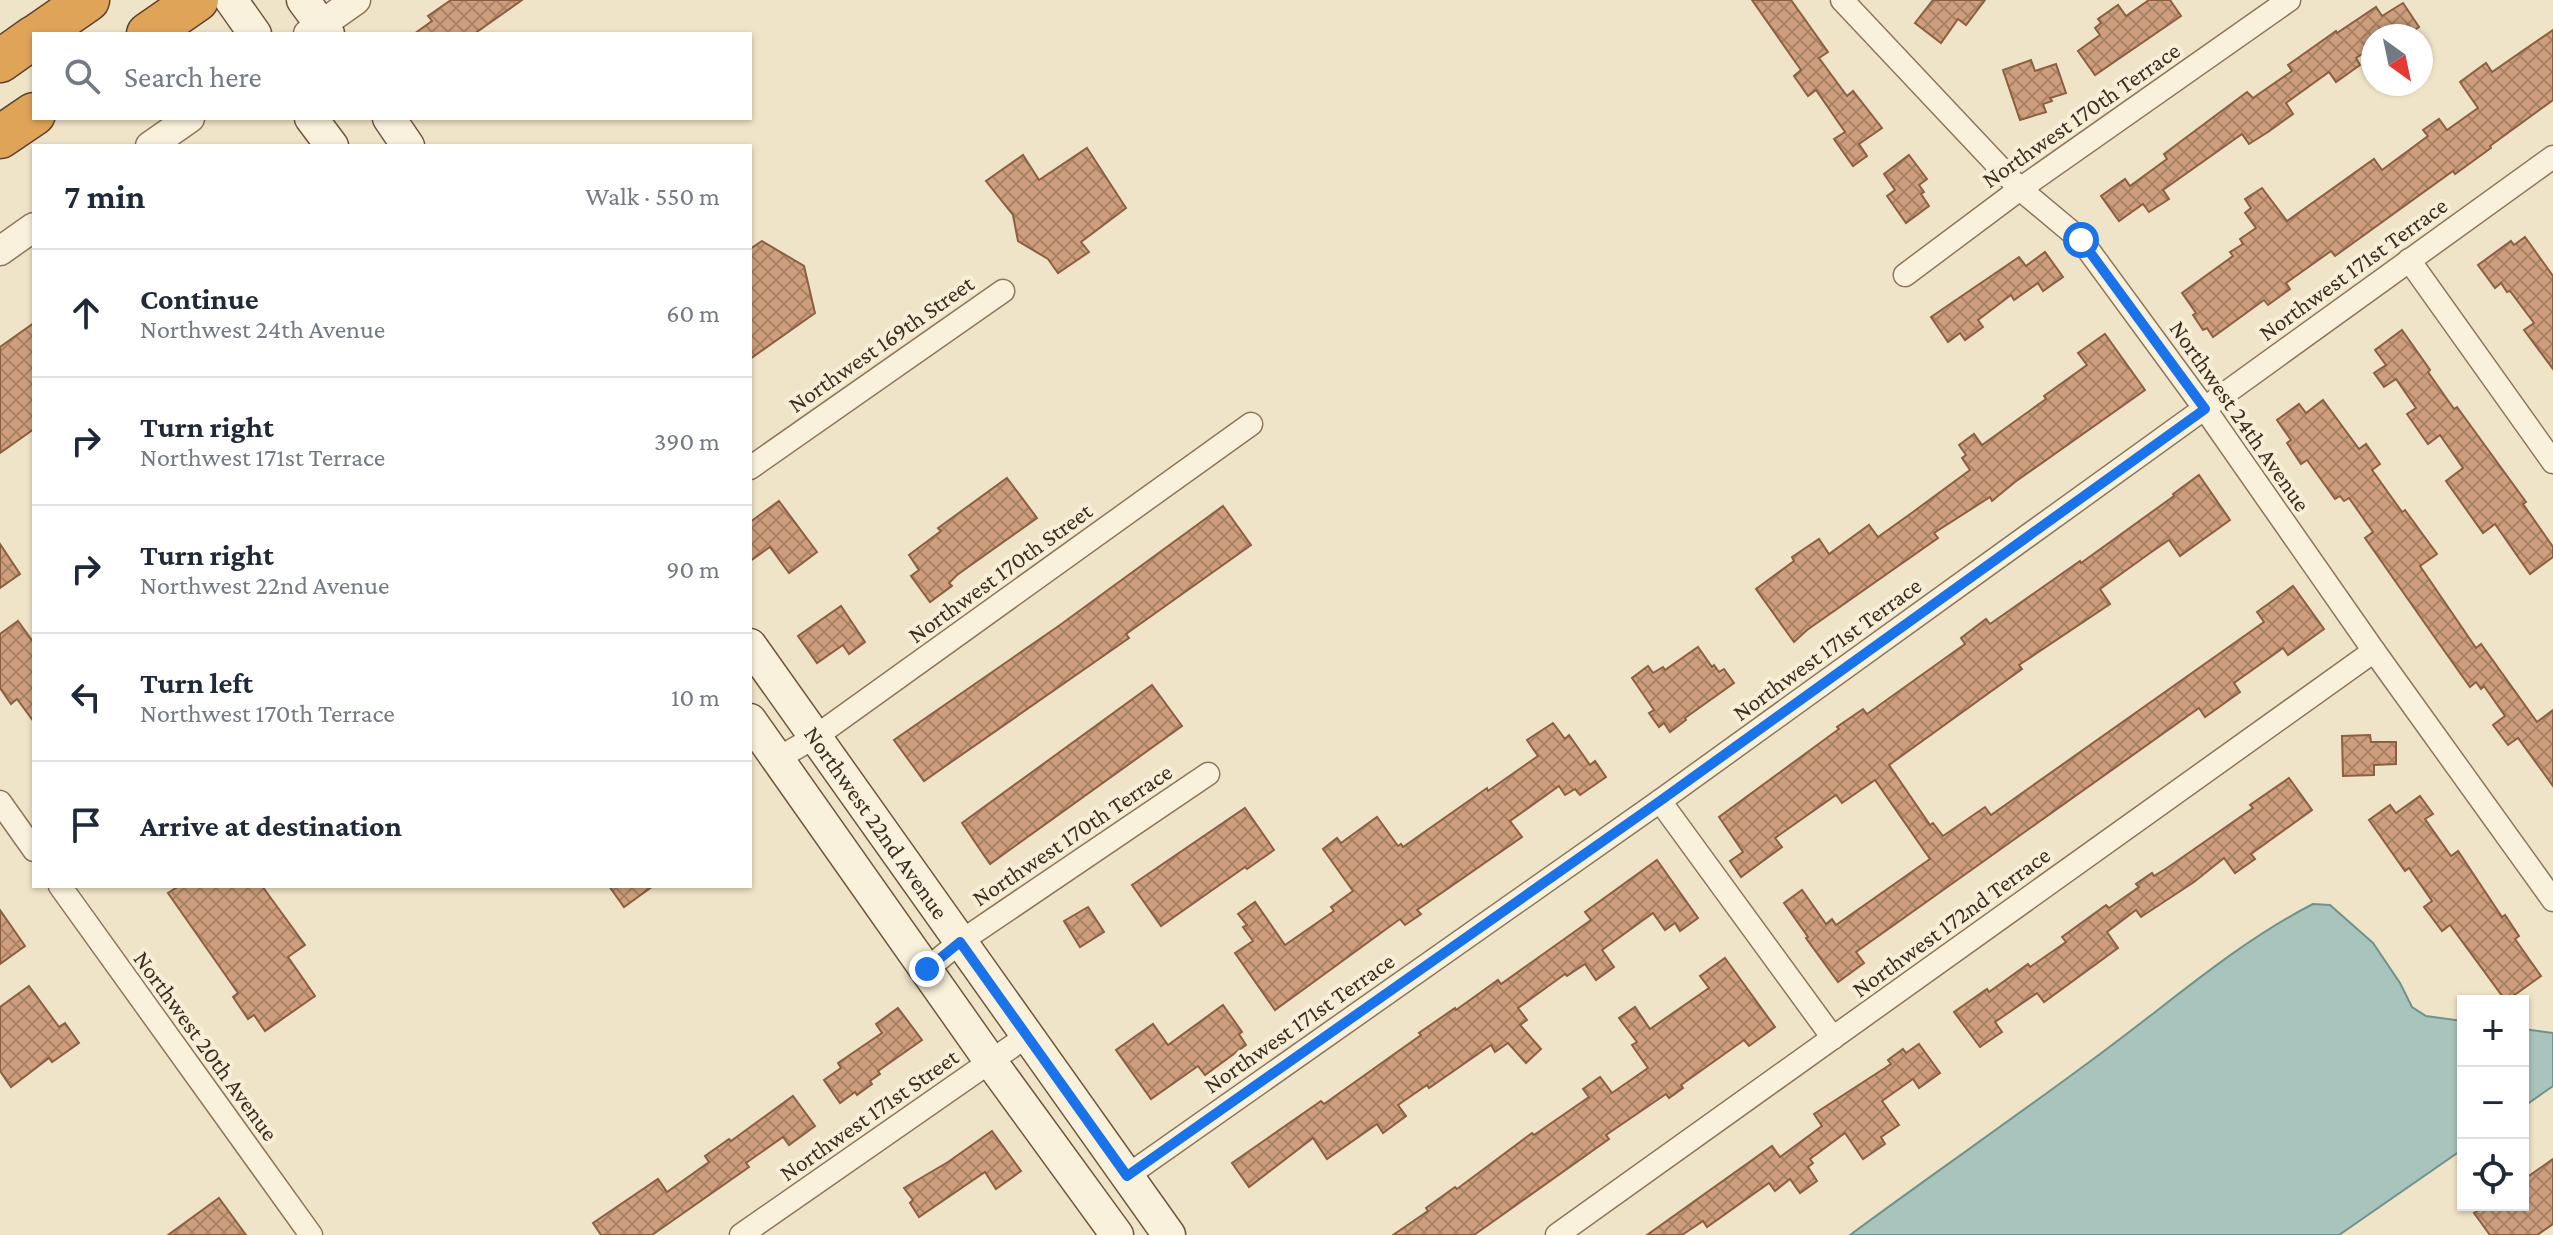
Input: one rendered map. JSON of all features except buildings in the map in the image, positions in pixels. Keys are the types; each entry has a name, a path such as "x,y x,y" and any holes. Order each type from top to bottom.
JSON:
{"highway":[{"path":"42,32 88,0"},
{"path":"151,32 197,0"},
{"path":"0,61 32,38"},
{"path":"0,137 32,115"}],"main road":[{"path":"231,0 254,32"},
{"path":"312,120 330,144"},
{"path":"390,120 407,144"},
{"name":"Northwest 22nd Avenue","path":"752,648 1169,1235"},
{"name":"Northwest 22nd Avenue","path":"752,723 1117,1235"}],"street":[{"path":"315,23 356,0"},
{"name":"Northwest 170th Terrace","path":"1905,275 2020,189 2289,0"},
{"name":"Northwest 24th Avenue","path":"1847,2 2020,189 2081,240 2205,409 2553,900"},
{"path":"153,144 187,120"},
{"name":"Northwest 171st Terrace","path":"1127,1176 1660,801 2553,157"},
{"path":"0,251 32,228"},
{"path":"2409,260 2553,462"},
{"name":"Northwest 169th Street","path":"752,467 1003,291"},
{"name":"Northwest 170th Street","path":"777,759 815,737 1251,424"},
{"name":"Northwest 172nd Terrace","path":"1557,1235 2374,651"},
{"name":"Northwest 170th Terrace","path":"927,969 960,942 1208,774"},
{"path":"1660,801 1833,1038"},
{"path":"0,802 32,847"},
{"name":"Northwest 20th Avenue","path":"61,888 311,1235"},
{"name":"Northwest 171st Street","path":"741,1235 1027,1036"}],"water":[{"path":"2313,904 2330,905 2373,943 2412,1007 2426,1016 2457,1020 2457,1153 2339,1235 1850,1235 2076,1072 2233,953"},
{"path":"2529,1030 2553,1033 2553,1086 2529,1103"}],"route":[{"path":"927,969 960,942 1127,1176 1660,801 2205,409 2081,240"}]}
